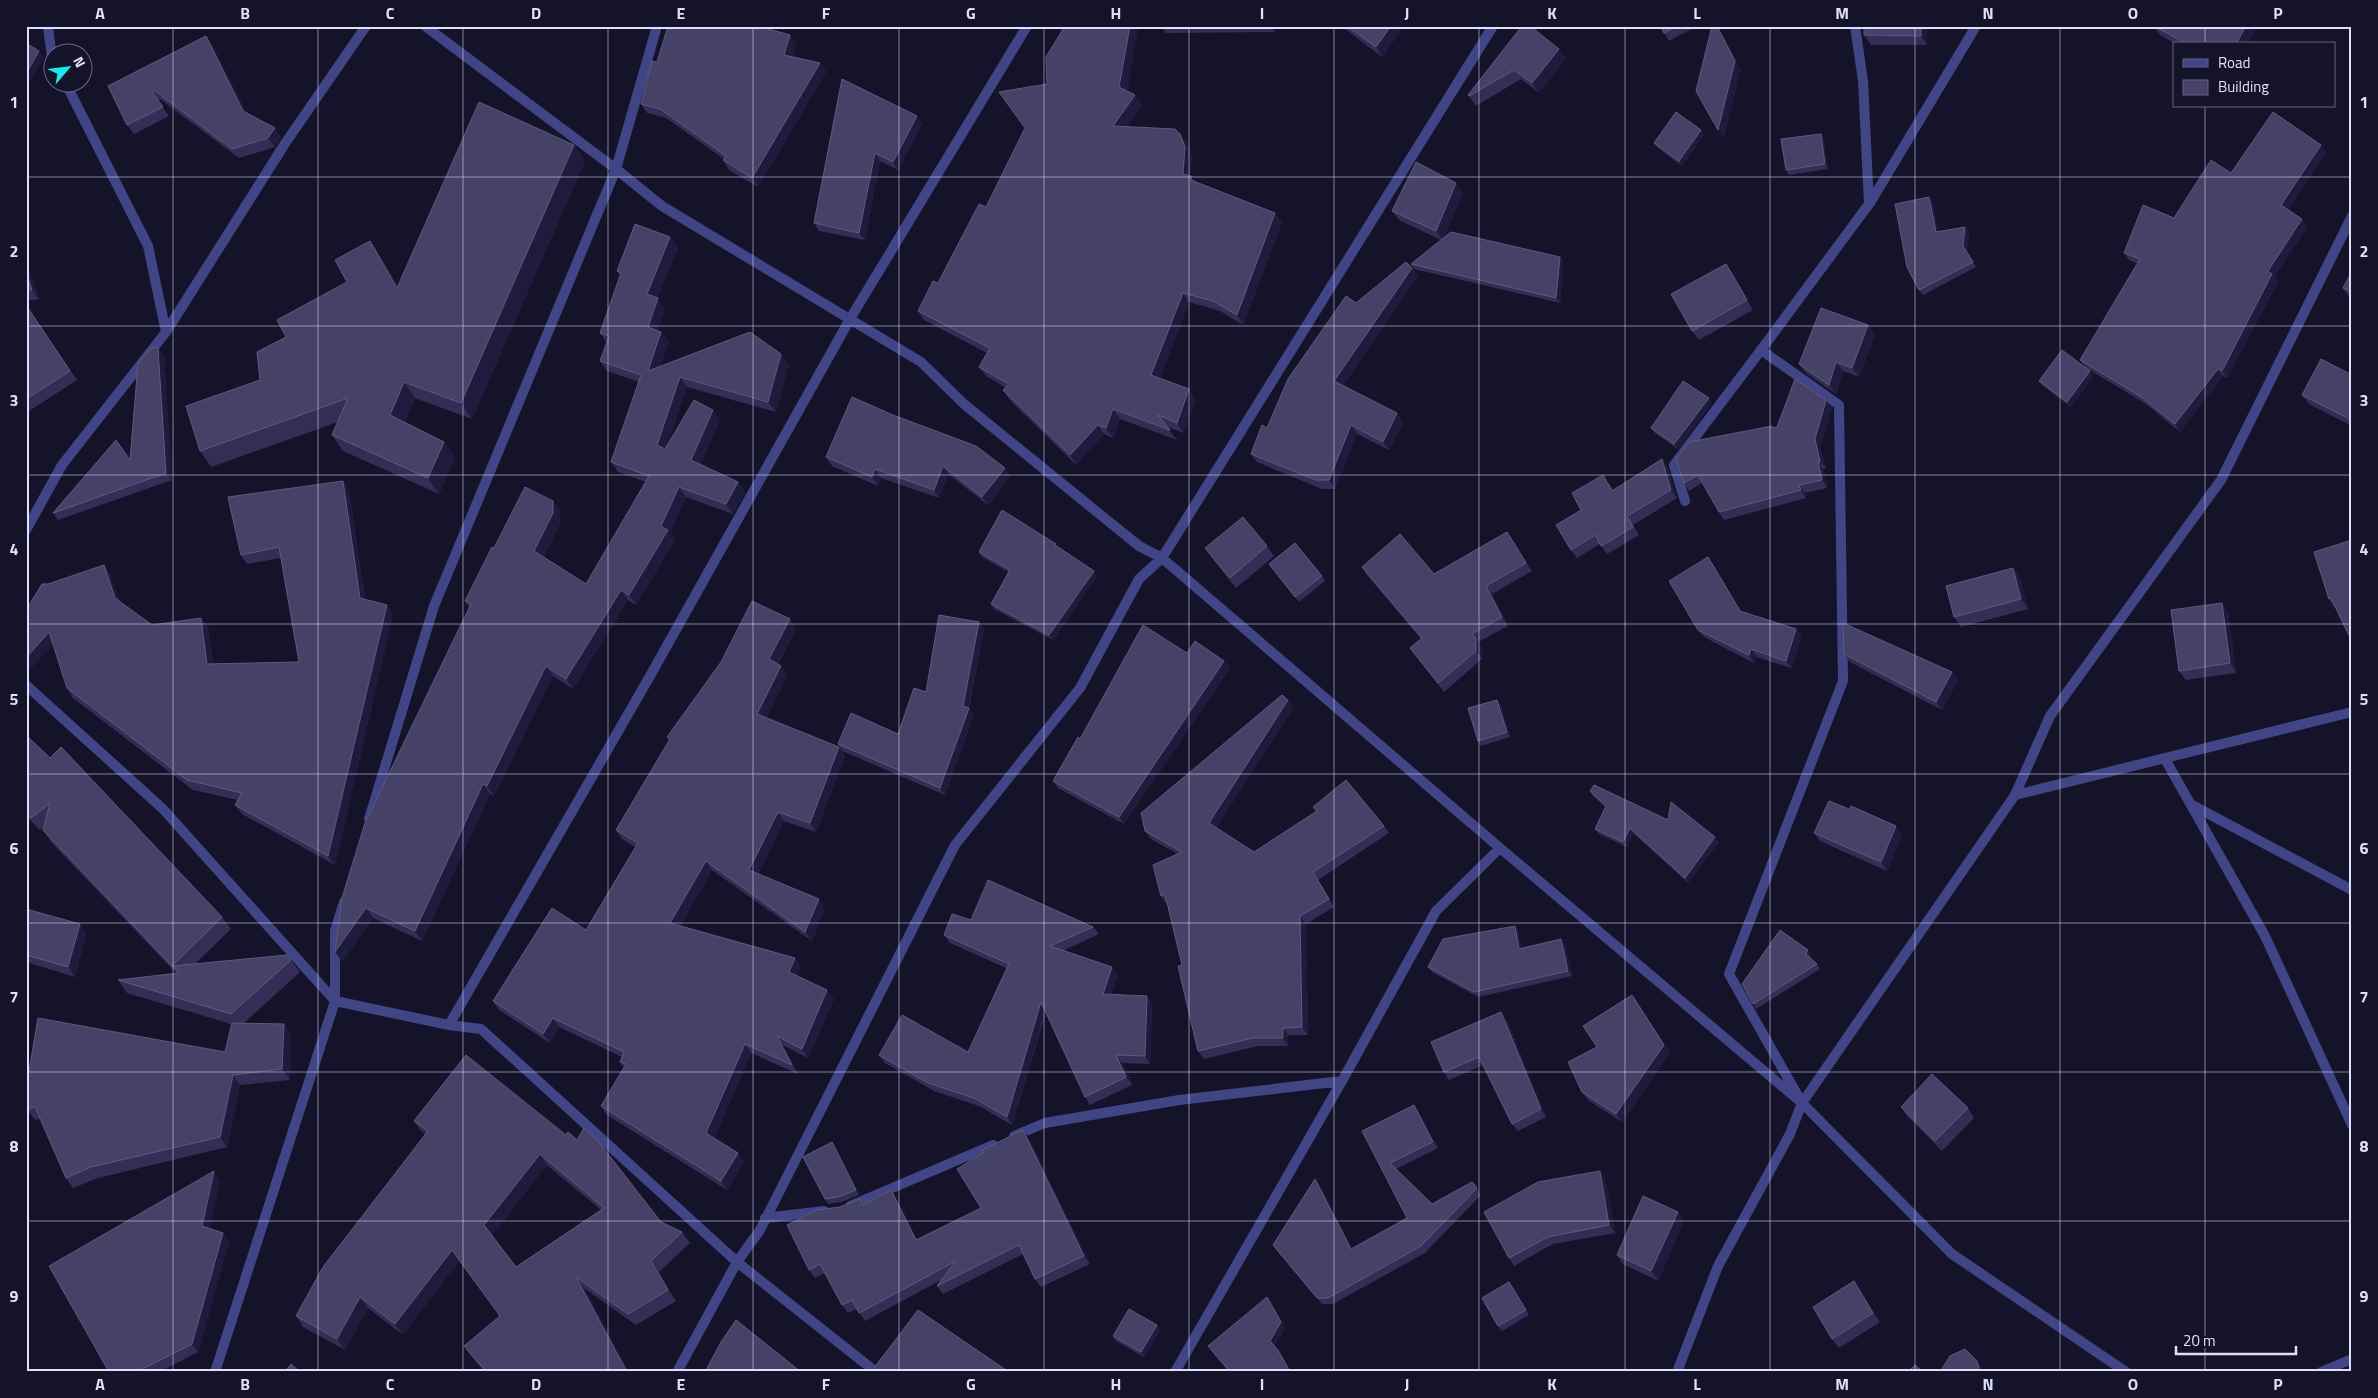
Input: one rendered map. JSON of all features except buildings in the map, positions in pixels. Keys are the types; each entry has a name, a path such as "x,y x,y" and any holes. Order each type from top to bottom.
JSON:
{"street":[{"path":"48,26 50,42"},
{"path":"26,530 62,465 166,332 284,145 366,26"},
{"path":"425,26 616,169 662,206 921,362 971,410 1139,546 1162,558 1500,848 1802,1103 1952,1254 2126,1372"},
{"path":"367,826 434,606 616,169 657,26"},
{"path":"449,1025 650,676 850,319 1026,26"},
{"path":"677,1372 737,1262 760,1230 955,845 1080,688 1139,579 1162,558 1493,26"},
{"path":"1855,26 1863,81 1869,204"},
{"path":"1684,501 1674,465 1869,204 1976,26"},
{"path":"70,92 148,246 166,332"},
{"path":"1677,1372 1718,1266 1790,1134 1802,1103 2015,795 2050,716 2222,480 2352,216"},
{"path":"1761,350 1839,406 1843,681 1729,974 1802,1103"},
{"path":"26,685 163,809 335,1001 449,1025 481,1029 737,1262 876,1372"},
{"path":"2015,795 2352,712"},
{"path":"2165,758 2264,936 2352,1124"},
{"path":"2191,804 2352,890"},
{"path":"1175,1372 1436,911 1500,848"},
{"path":"215,1372 335,1001 335,931 346,892"},
{"path":"765,1218 838,1209 1045,1123 1179,1100 1342,1080"},
{"path":"2321,1372 2352,1359"}]}
